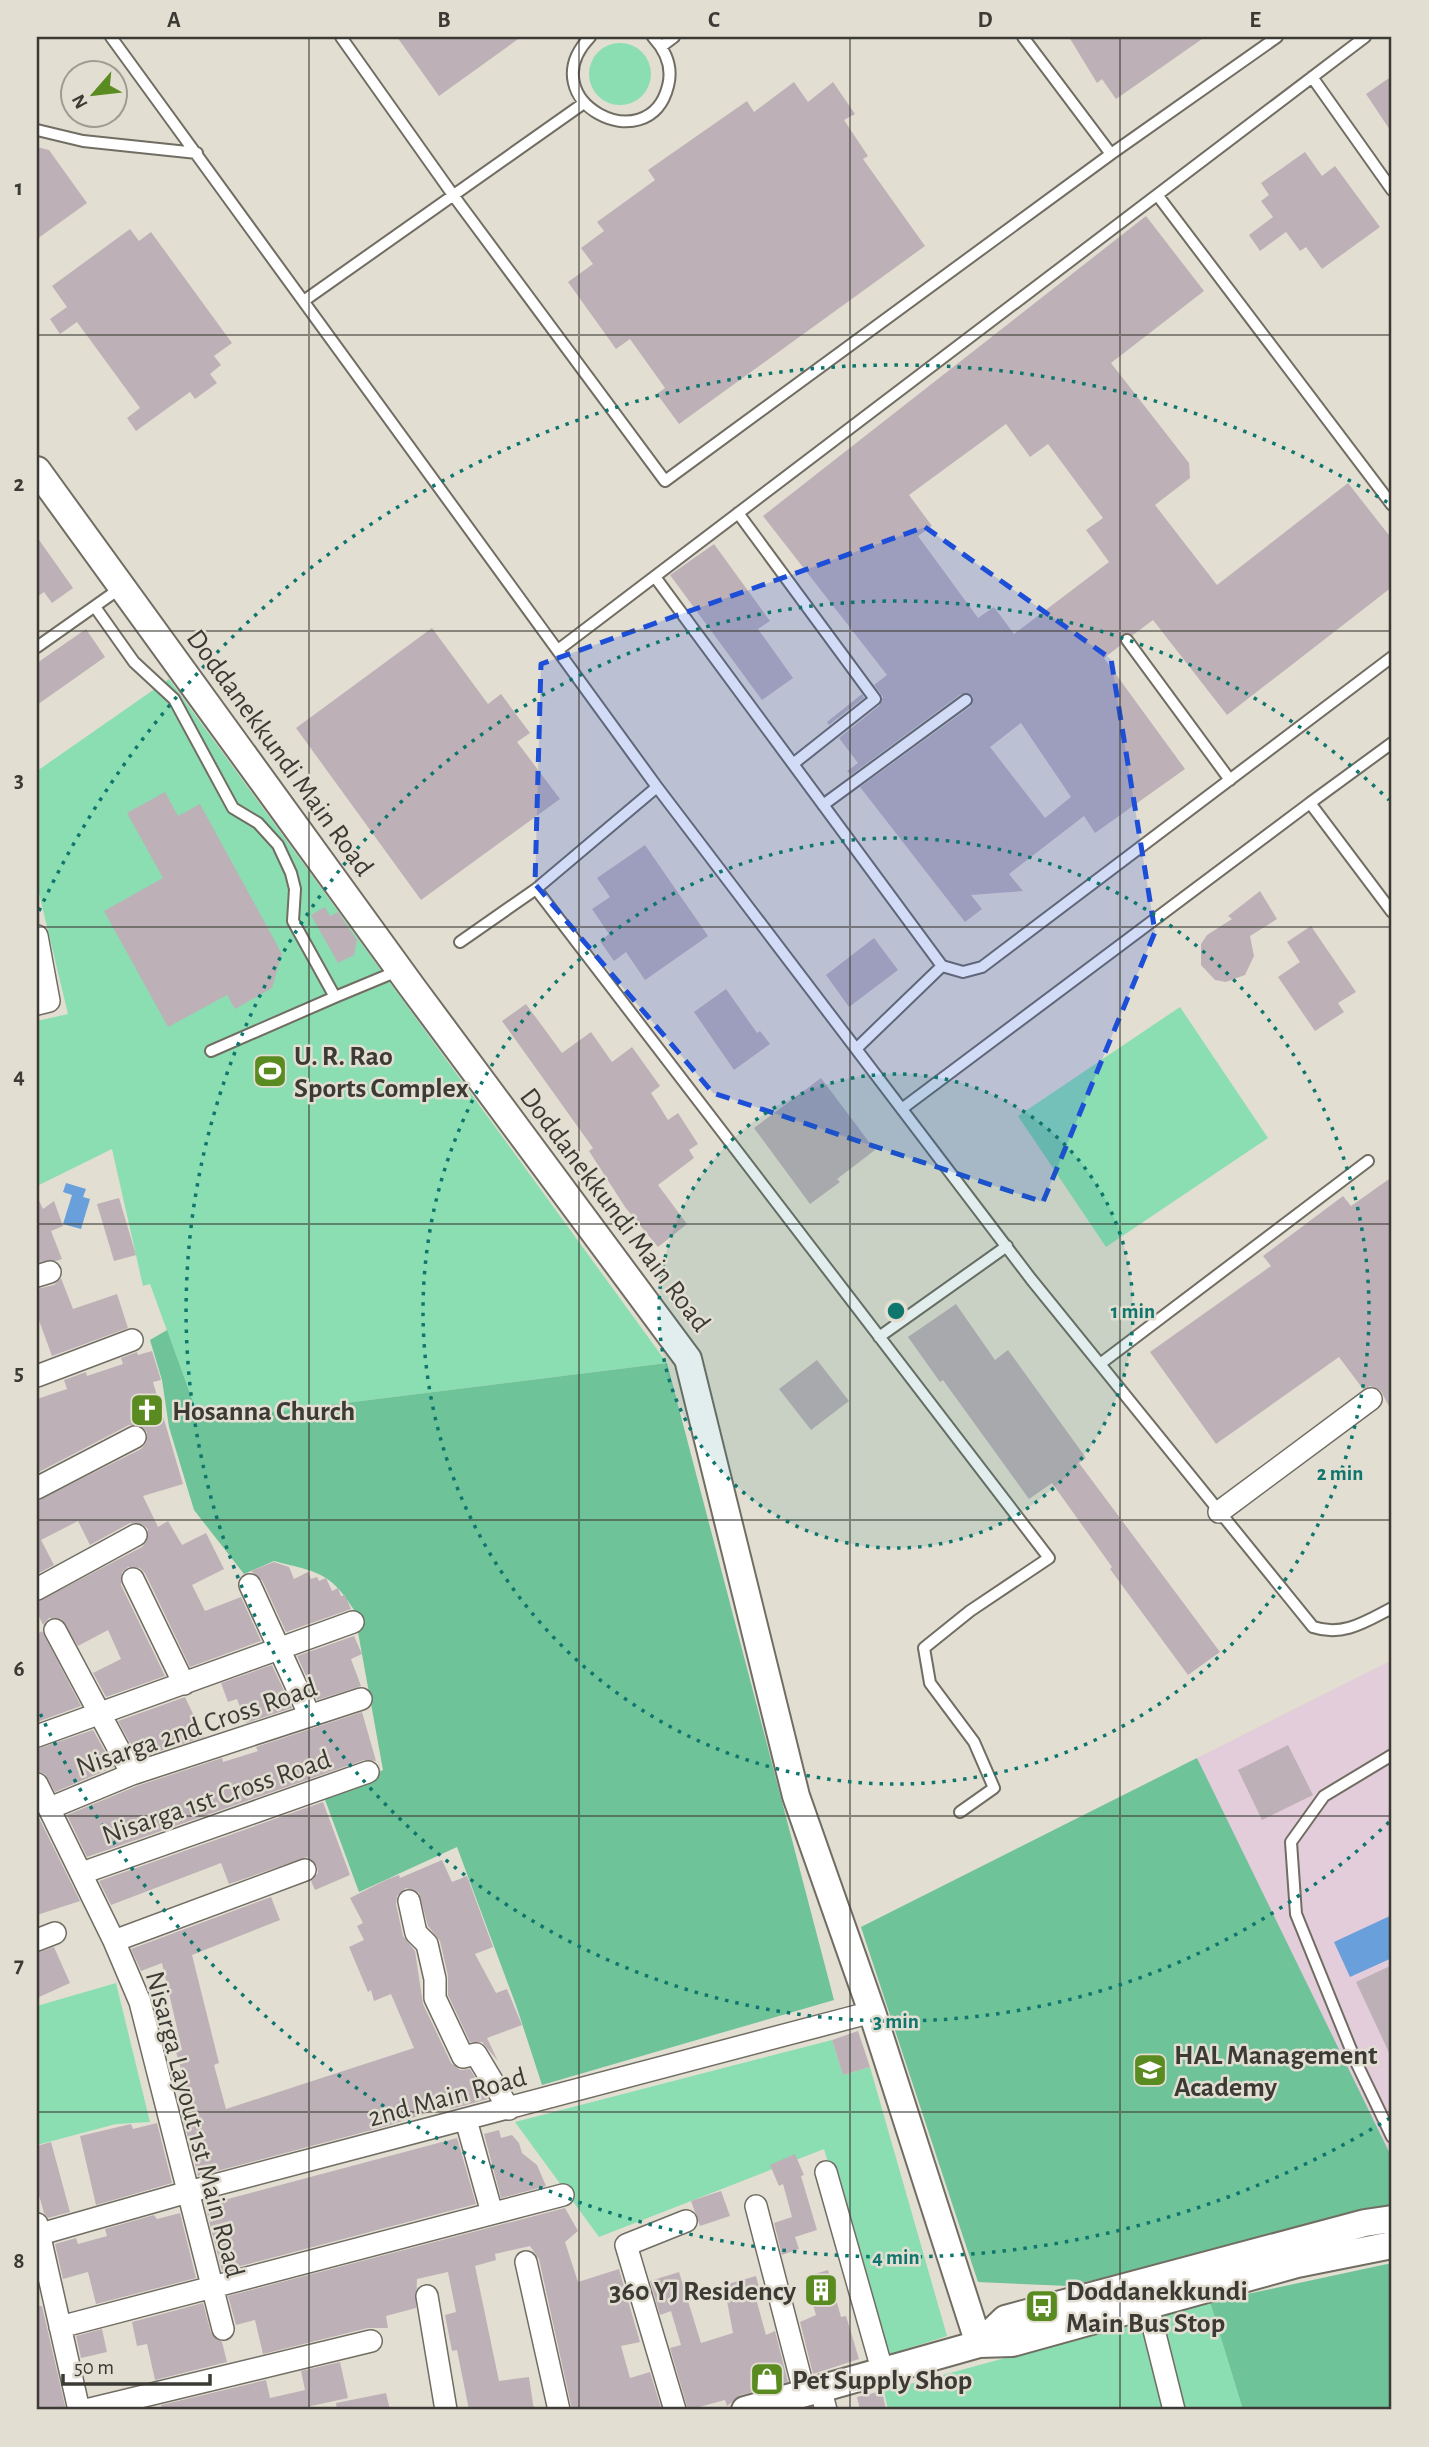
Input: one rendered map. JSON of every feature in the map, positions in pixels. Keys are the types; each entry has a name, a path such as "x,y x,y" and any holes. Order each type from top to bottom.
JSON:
{"street":[{"name":"Doddanekkundi Main Road","path":"37,470 400,970 688,1359 796,1796 872,2012 979,2344"},
{"path":"37,936 49,1001 37,1004"},
{"path":"38,1371 132,1340"},
{"path":"1219,1512 1371,1399"},
{"path":"37,1488 135,1437"},
{"path":"37,1589 136,1535"},
{"path":"133,1579 184,1684"},
{"path":"250,1585 309,1714"},
{"path":"37,1736 353,1622"},
{"path":"55,1630 132,1774"},
{"name":"Nisarga 2nd Cross Road","path":"50,1808 132,1774 361,1699"},
{"name":"Nisarga 1st Cross Road","path":"82,1873 368,1772"},
{"name":"Nisarga Layout 1st Main Road","path":"37,1784 82,1873 140,2002 222,2329"},
{"path":"114,1941 305,1870"},
{"path":"409,1901 416,1933 427,1944 435,1979 435,1998 463,2057 476,2054 509,2109"},
{"name":"2nd Main Road","path":"38,2231 872,2012"},
{"path":"466,2120 492,2213"},
{"path":"826,2172 883,2373"},
{"path":"51,2315 212,2287 563,2195"},
{"path":"756,2206 817,2399"},
{"path":"979,2344 1005,2319 1352,2226 1392,2219"},
{"path":"675,2410 626,2245 686,2221"},
{"path":"38,2231 51,2315 79,2410"},
{"path":"745,2410 817,2399 883,2373 979,2344 1012,2343 1297,2264 1392,2245"},
{"path":"526,2262 559,2410"},
{"path":"427,2296 446,2410"},
{"path":"1148,2306 1174,2410"},
{"path":"86,2410 371,2341"}],"lane":[{"path":"111,37 657,787 1007,1247 1312,1627 1330,1633 1346,1630 1392,1608"},
{"path":"341,37 453,195 665,481 1111,154 1277,37"},
{"path":"590,37 580,49 574,69 576,91 596,115 611,121 628,122 644,117 657,107 666,93 670,77 669,61 662,46 653,37"},
{"path":"662,46 674,37"},
{"path":"1023,37 1111,154"},
{"path":"558,650 1365,37"},
{"path":"1312,77 1392,190"},
{"path":"305,300 584,103"},
{"path":"37,130 83,141 197,153"},
{"path":"1158,196 1392,505"},
{"path":"738,513 875,699 793,764"},
{"path":"655,577 942,966 963,972 982,967 1392,657"},
{"path":"37,647 122,587"},
{"path":"95,607 134,662 174,699 233,808 258,823 278,845 295,889 293,921 335,997"},
{"path":"1127,640 1230,780"},
{"path":"823,805 966,700"},
{"path":"903,1108 1392,743"},
{"path":"460,942 536,889 657,787"},
{"path":"1310,803 1392,912"},
{"path":"536,889 1049,1558 970,1611 924,1648 930,1683 974,1742 993,1788 960,1812"},
{"path":"857,1048 942,966"},
{"path":"211,1051 400,970"},
{"path":"1100,1364 1368,1161"},
{"path":"879,1337 1007,1247"},
{"path":"1392,1755 1324,1796 1291,1842 1296,1914 1356,2063 1392,2137"}],"highlighted area":[{"path":"925,527 1111,659 1155,932 1043,1202 713,1093 535,884 541,664"}],"shaded area":[{"name":"HAL Management Academy","path":"1392,1660 1392,2212 1362,2216 1069,2286 978,2282 861,1927"}],"green space":[{"path":"620,43 642,52 651,74 642,96 620,105 598,96 589,74 598,52"},
{"name":"U. R. Rao Sports Complex","path":"169,679 667,1363 200,1421 150,1284 143,1286 112,1149 37,1186 37,1021 68,1014 37,885 37,771"},
{"path":"1180,1007 1268,1138 1106,1247 1018,1116"},
{"path":"167,1330 200,1421 667,1363 834,2000 542,2085 517,2008 457,1847 359,1892 324,1797 383,1770 354,1610 337,1587 311,1571 274,1561 244,1574 194,1510 169,1427 162,1380 150,1340"},
{"name":"HAL Management Academy","path":"1197,1758 1392,2158 1392,2212 1362,2216 1069,2286 978,2282 861,1927"},
{"path":"116,1983 150,2122 116,2124 37,2145 37,2006"},
{"path":"832,2040 843,2075 870,2067 947,2336 885,2356 824,2149 599,2237 515,2122"},
{"path":"1392,2263 1392,2410 1243,2410 1210,2302"},
{"path":"1210,2302 1243,2410 888,2410 884,2391"}],"water":[{"path":"66,1183 86,1189 83,1197 90,1199 81,1229 63,1224 72,1195 63,1192"},
{"path":"1392,1915 1392,1958 1350,1977 1334,1942"}],"building":[{"path":"397,37 521,37 439,96"},
{"path":"1069,37 1205,37 1116,99 1102,79 1097,83"},
{"path":"1392,76 1392,133 1366,94"},
{"path":"794,82 808,102 833,82 855,114 844,120 868,156 863,159 925,246 679,424 657,394 665,388 630,339 616,349 568,282 593,264 581,248 604,231 597,222 655,180 648,170 747,101 754,112"},
{"path":"37,147 49,150 87,203 37,239"},
{"path":"1305,152 1322,176 1335,166 1380,227 1322,269 1306,247 1300,251 1286,232 1260,251 1249,235 1273,217 1261,201 1269,195 1261,183"},
{"path":"1146,216 1204,291 1111,363 1189,463 1190,478 1155,505 1217,585 1348,483 1392,539 1392,587 1227,715 1153,620 1133,635 1122,634 1121,645 1104,658 1185,769 1095,833 1084,816 1009,874 1023,891 971,895 982,909 965,922 860,787 971,706 973,696 961,694 851,775 847,771 858,763 839,738 880,705 883,697 874,685 887,675 763,516","holes":["1006,424 1030,457 1048,444 1103,518 1086,530 1109,562 1014,634 994,607 978,618 918,536 932,526 909,495","1021,723 1071,797 1045,818 990,747"]},
{"path":"130,229 139,241 151,232 232,343 214,356 221,365 210,374 217,383 195,399 190,392 136,431 127,418 140,408 77,322 60,334 50,319 67,307 52,286"},
{"path":"37,537 73,588 52,603 44,592 37,597"},
{"path":"714,544 770,621 758,629 793,678 762,700 670,575"},
{"path":"432,628 488,704 501,694 530,733 517,742 560,799 421,900 296,728"},
{"path":"86,629 105,657 37,705 37,663"},
{"path":"862,694 864,698 829,725 827,722"},
{"path":"165,792 178,816 200,804 282,954 272,988 235,1009 227,995 168,1027 104,911 163,878 127,813"},
{"path":"645,845 708,936 645,980 626,952 614,961 600,941 609,934 592,909 610,897 597,878"},
{"path":"1260,891 1277,919 1250,936 1254,956 1245,975 1226,982 1215,980 1201,965 1201,944 1207,935 1232,919 1228,916"},
{"path":"325,907 330,916 338,912 357,940 354,955 338,963 311,915"},
{"path":"1311,926 1356,992 1338,1003 1344,1012 1315,1031 1278,977 1300,962 1287,942"},
{"path":"874,938 898,970 849,1007 826,975"},
{"path":"726,989 757,1033 760,1031 770,1044 734,1070 694,1012"},
{"path":"526,1004 562,1053 591,1032 612,1062 632,1047 660,1086 651,1093 668,1120 678,1113 698,1144 689,1150 694,1158 658,1185 687,1224 658,1247 625,1207 589,1151 593,1148 502,1021"},
{"path":"821,1078 875,1150 837,1179 840,1182 810,1204 754,1128"},
{"path":"1392,1177 1392,1412 1381,1391 1370,1386 1363,1389 1339,1357 1216,1444 1150,1352 1271,1266 1263,1256 1343,1196 1351,1206"},
{"path":"37,1196 43,1209 54,1201 63,1226 51,1231 62,1259 37,1262"},
{"path":"119,1198 136,1255 114,1261 97,1204"},
{"path":"61,1278 73,1309 117,1294 128,1328 52,1356 37,1315 37,1289 54,1285"},
{"path":"956,1304 995,1360 1008,1350 1086,1458 1079,1463 1220,1652 1188,1675 1110,1569 1112,1567 1052,1483 1029,1499 943,1380 940,1382 908,1337"},
{"path":"152,1351 161,1380 153,1382 183,1484 143,1496 158,1527 168,1521 182,1545 206,1533 224,1569 192,1585 205,1611 241,1597 261,1641 190,1667 145,1573 140,1568 128,1567 122,1572 121,1585 165,1676 106,1697 93,1673 121,1659 108,1630 78,1646 61,1619 49,1618 43,1625 37,1612 37,1602 142,1547 147,1541 148,1529 142,1524 130,1523 90,1545 78,1521 41,1540 54,1565 37,1574 37,1501 141,1449 146,1443 147,1432 141,1426 129,1425 37,1473 37,1399 67,1389 64,1380 86,1372 87,1376 123,1364 121,1358 137,1352 138,1355"},
{"path":"817,1360 849,1401 811,1430 779,1389"},
{"path":"274,1562 289,1567 294,1579 308,1572 311,1579 317,1577 319,1581 326,1578 332,1591 338,1588 341,1596 345,1595 351,1609 286,1632 262,1580 251,1571"},
{"path":"42,1631 81,1706 37,1722 37,1634"},
{"path":"354,1636 362,1654 351,1659 361,1686 317,1700 297,1656"},
{"path":"272,1665 292,1708 246,1723 237,1699 228,1702 221,1683"},
{"path":"185,1697 204,1737 138,1758 118,1721"},
{"path":"362,1712 376,1761 364,1760 87,1857 67,1815 137,1786 222,1758 223,1762 258,1751 256,1747"},
{"path":"93,1730 114,1767 55,1792 45,1774 37,1771 37,1749"},
{"path":"1288,1745 1313,1795 1262,1820 1238,1770"},
{"path":"323,1802 350,1875 315,1890 311,1881 318,1873 317,1866 307,1857 229,1884 221,1863 111,1905 99,1881"},
{"path":"39,1818 80,1901 37,1915 37,1819"},
{"path":"442,1860 452,1882 467,1876 493,1947 475,1954 496,1993 507,1989 522,2025 487,2038 498,2061 482,2042 470,2042 448,1995 448,1976 440,1941 428,1926 419,1893 406,1888 397,1896 396,1904 403,1936 415,1951 423,2004 451,2063 460,2070 470,2069 488,2099 451,2109 449,2106 387,2126 198,2176 183,2119 195,2116 176,2052 182,2050 162,1963 141,1971 131,1949 271,1897 280,1920 192,1955 219,2063 214,2065 226,2109 414,2048 391,1994 374,2001 371,1990 368,1992 349,1947 364,1940 357,1926 363,1923 350,1898 388,1879 399,1875 400,1878"},
{"path":"54,1947 70,1983 37,1998 37,1953"},
{"path":"1392,1965 1392,2059 1356,1982"},
{"path":"858,2031 870,2067 843,2075 832,2040"},
{"path":"157,2123 172,2183 96,2205 80,2136 131,2124 133,2129"},
{"path":"499,2130 501,2138 512,2135 519,2143 522,2153 537,2165 546,2186 501,2198 484,2134"},
{"path":"457,2138 476,2204 222,2271 205,2205"},
{"path":"51,2142 70,2212 48,2218 37,2188 37,2146"},
{"path":"795,2154 804,2175 801,2176 817,2230 795,2237 799,2249 782,2255 774,2223 792,2217 783,2184 779,2186 770,2165"},
{"path":"721,2191 730,2216 700,2226 691,2201"},
{"path":"565,2208 578,2231 565,2242 578,2282 619,2269 640,2342 621,2346 630,2378 650,2372 661,2408 572,2410 539,2259 530,2246 495,2254 496,2260 475,2266 499,2381 529,2377 534,2410 469,2410 457,2350 452,2351 445,2315 456,2312 448,2272 417,2279 416,2308 386,2316 388,2328 368,2328 263,2354 255,2320 236,2325 228,2296"},
{"path":"180,2213 196,2278 96,2304 88,2272 63,2279 55,2244 76,2238 78,2244 107,2236 105,2229 154,2215 157,2219"},
{"path":"828,2270 841,2317 846,2316 859,2359 813,2374 800,2322 816,2315 805,2277"},
{"path":"679,2272 701,2343 733,2333 724,2285 756,2276 761,2294 755,2295 766,2335 775,2331 788,2382 741,2395 727,2406 725,2400 688,2410 670,2348 681,2345 671,2311 660,2315 650,2281"},
{"path":"203,2303 211,2333 222,2342 227,2362 155,2380 147,2344 137,2346 132,2322"},
{"path":"37,2306 42,2306 66,2410 37,2410"},
{"path":"102,2329 107,2352 81,2358 76,2336"},
{"path":"340,2362 348,2398 293,2410 162,2410 161,2405 266,2380 270,2398 305,2390 301,2371"},
{"path":"882,2391 886,2410 860,2410 857,2397"},
{"path":"386,2393 390,2410 337,2410 336,2403"}],"place":[{"name":"U. R. Rao Sports Complex","path":"270,1071"},
{"name":"Hosanna Church","path":"147,1410"},
{"name":"HAL Management Academy","path":"1150,2070"},
{"name":"360 YJ Residency","path":"821,2290"},
{"name":"Doddanekkundi Main Bus Stop","path":"1042,2306"},
{"name":"Pet Supply Shop","path":"767,2379"}]}
